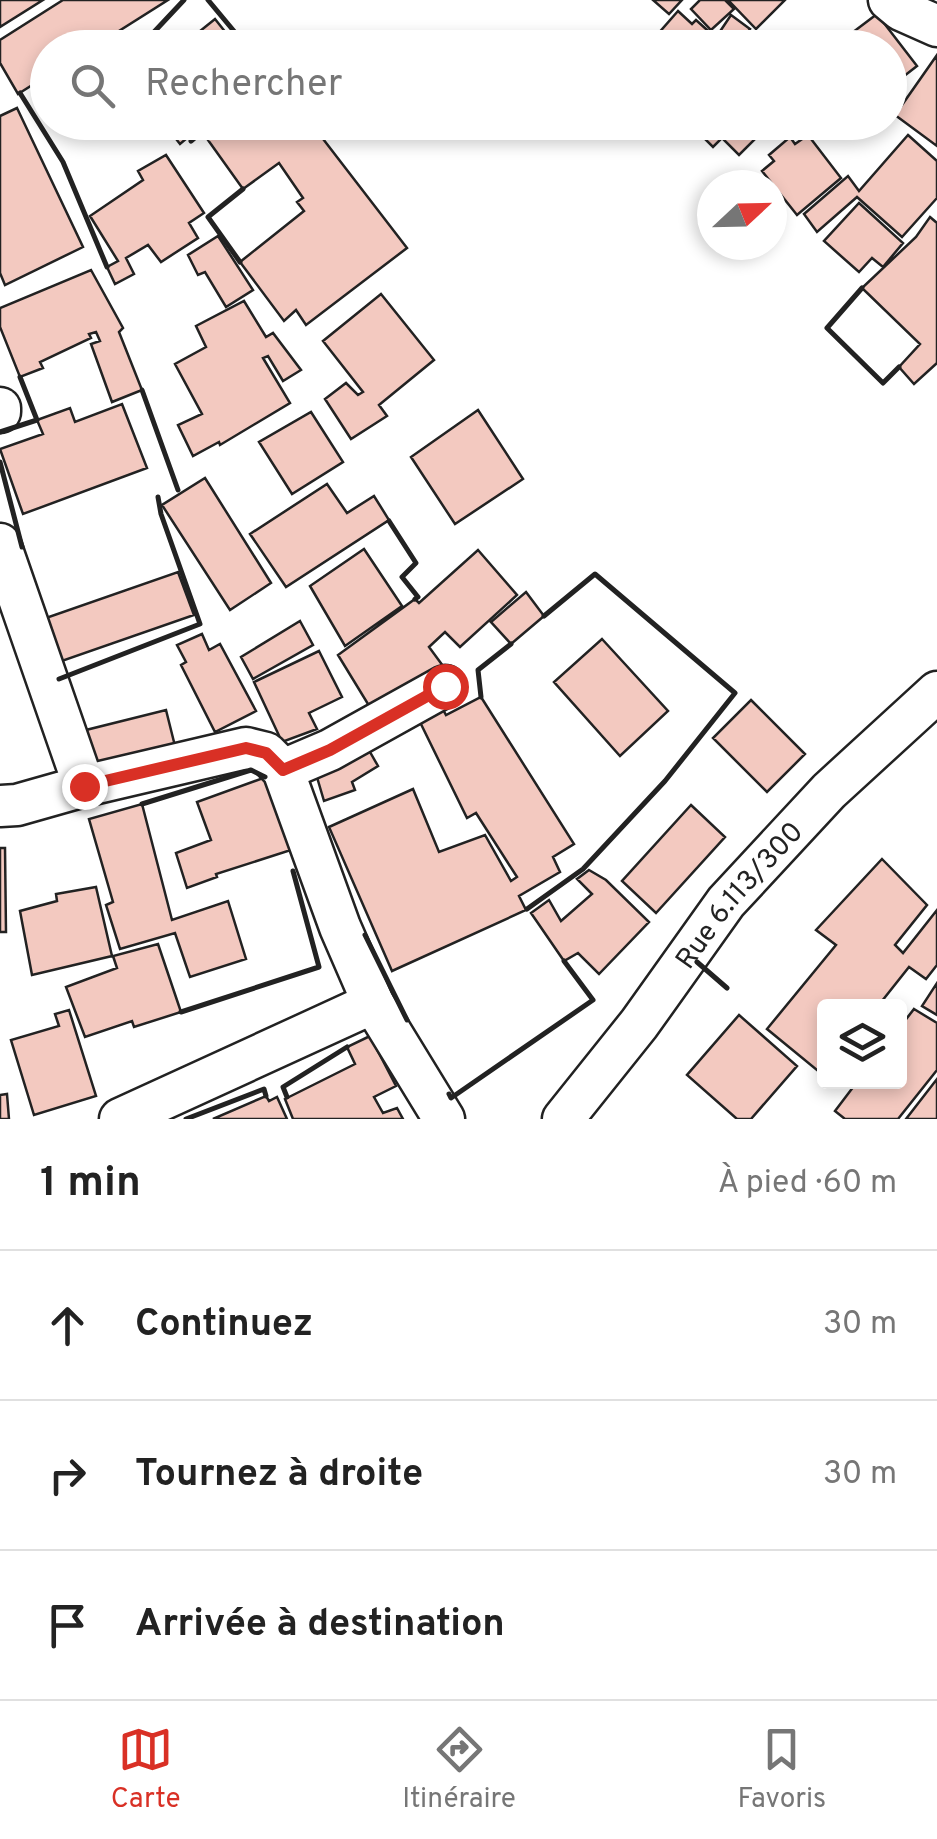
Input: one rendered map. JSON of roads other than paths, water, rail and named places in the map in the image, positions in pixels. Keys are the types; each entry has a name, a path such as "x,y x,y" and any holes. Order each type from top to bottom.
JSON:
{"street":[{"path":"889,0 901,10 937,26"},
{"path":"0,544 84,786"},
{"path":"283,770 330,750 445,686"},
{"name":"Rue 6.113/300","path":"563,1119 639,1024 726,902 830,791 937,692"},
{"path":"0,806 246,748 266,753 283,770 340,927 374,1003 444,1119"},
{"path":"120,1119 374,1003"}]}
